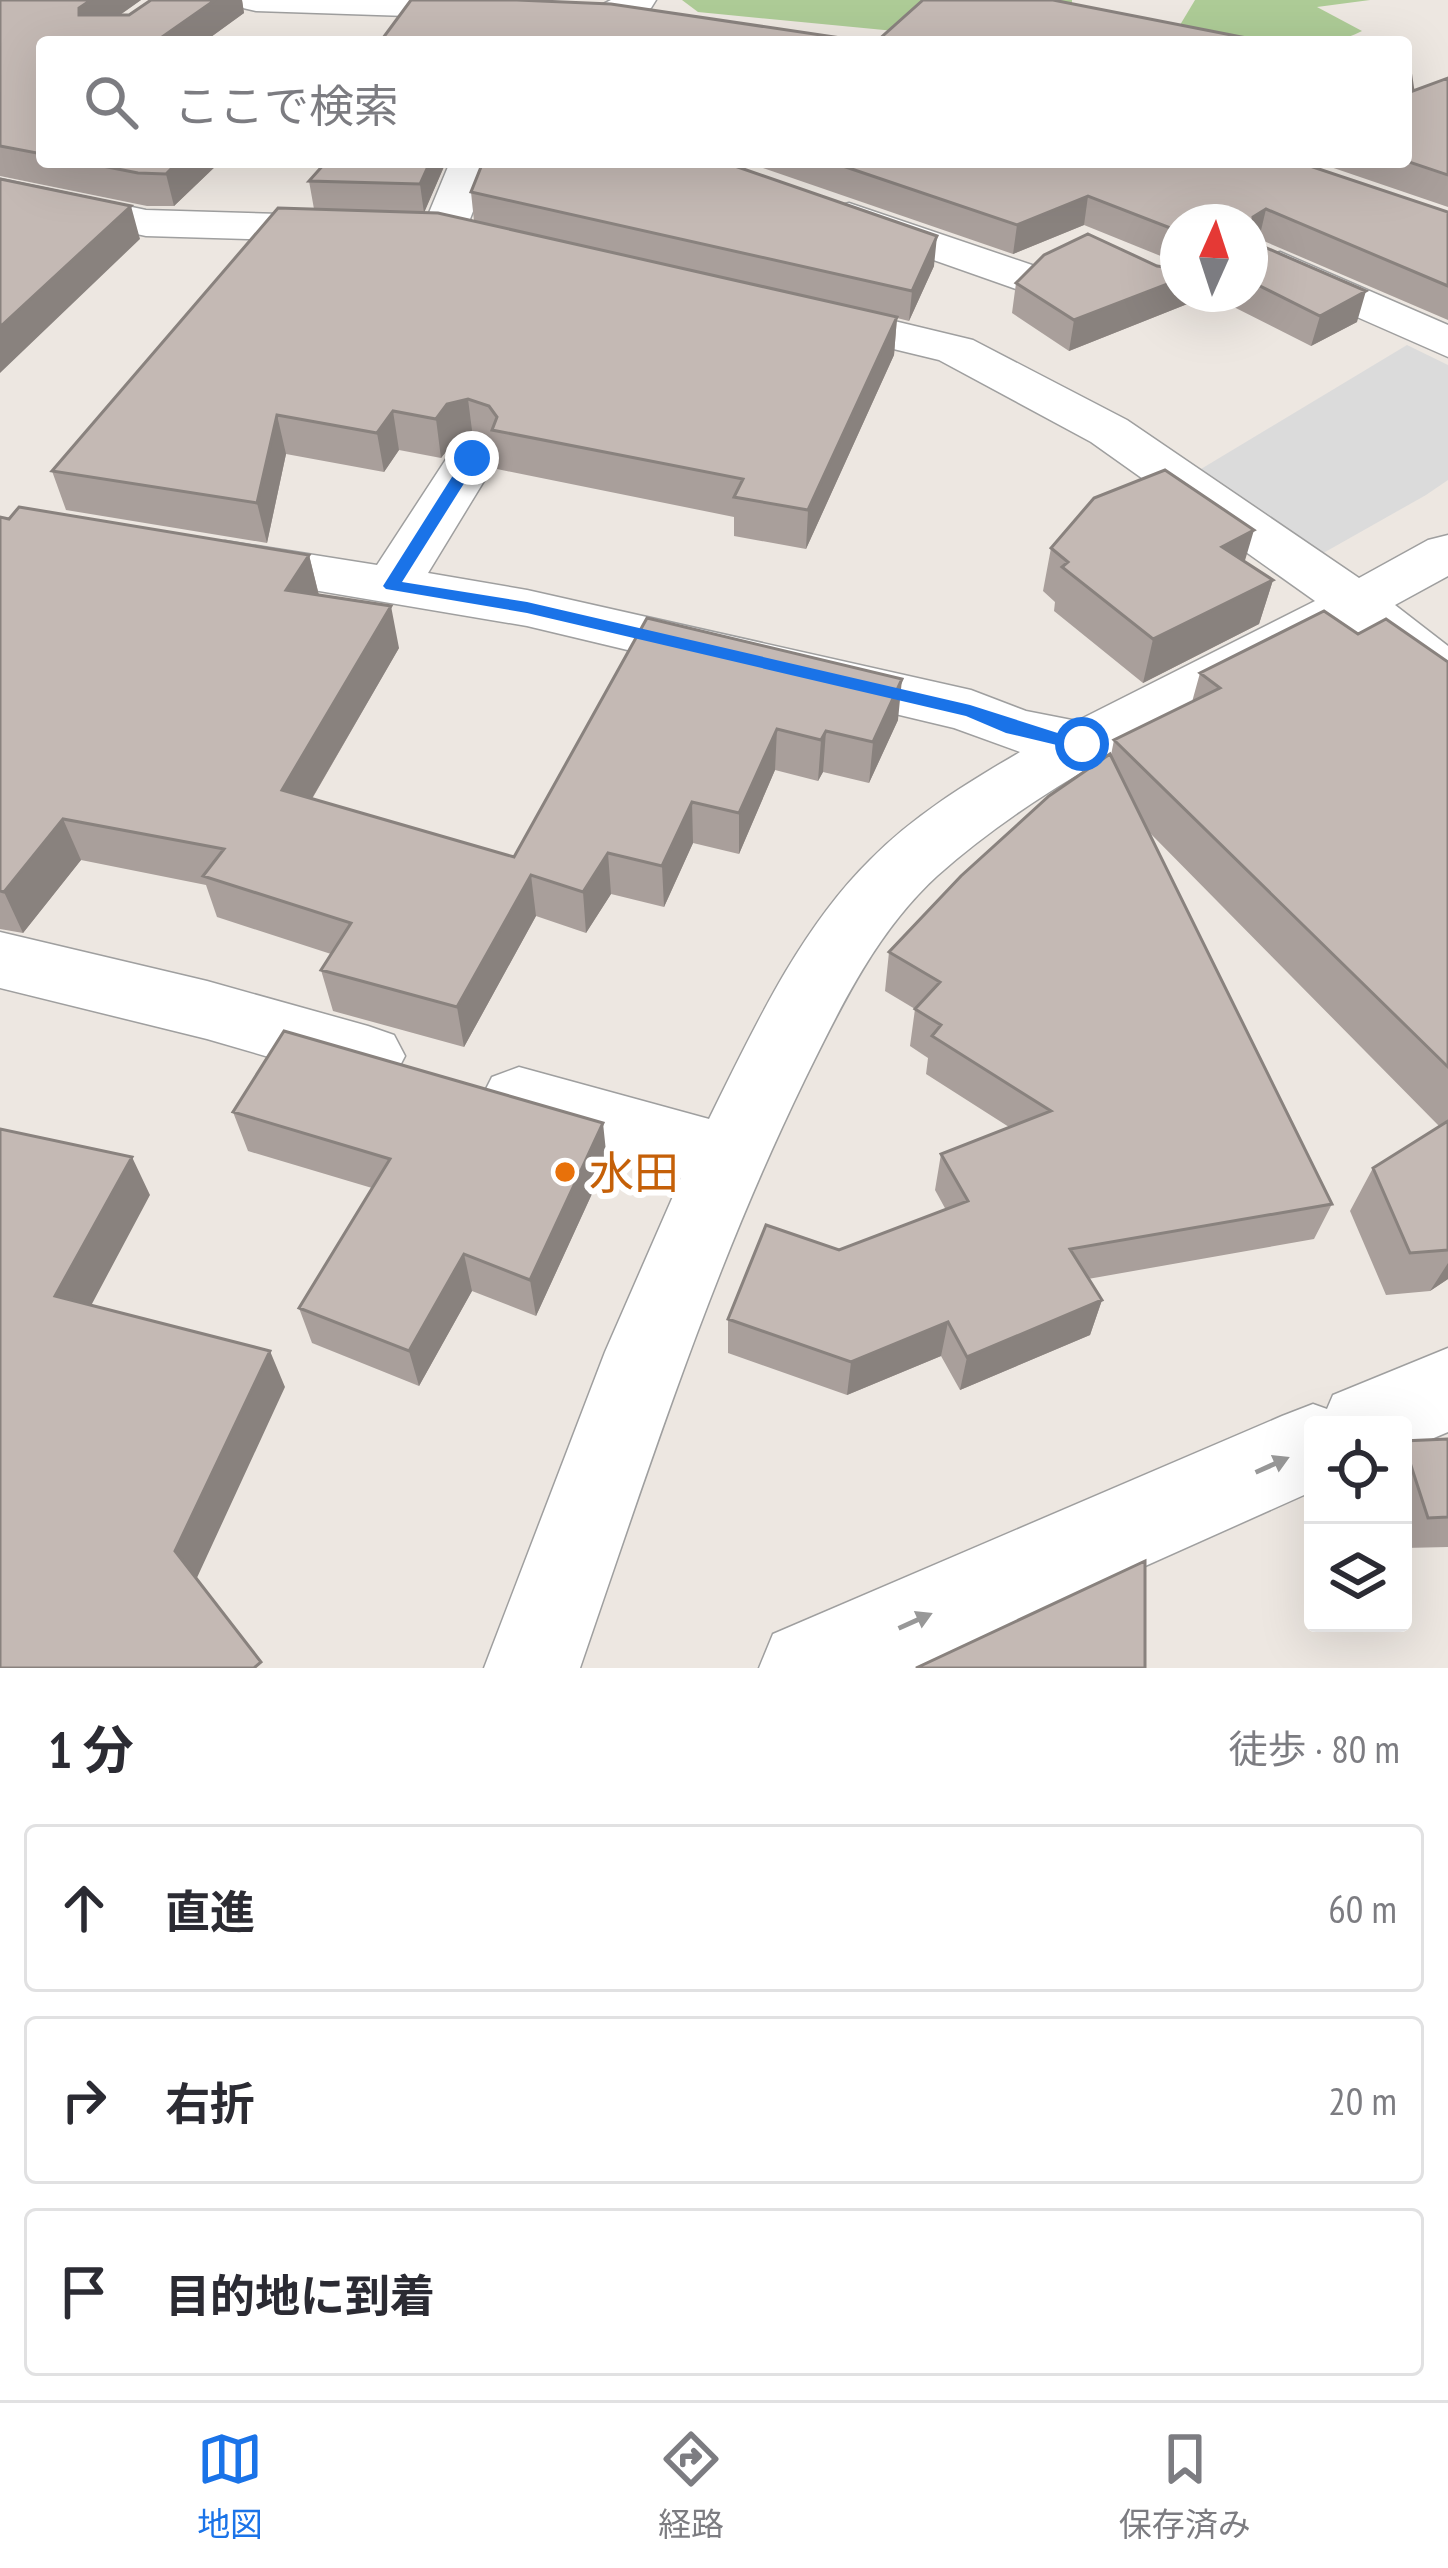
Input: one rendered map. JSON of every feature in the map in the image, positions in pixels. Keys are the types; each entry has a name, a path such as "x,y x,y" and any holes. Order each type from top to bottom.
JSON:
{"street":[{"path":"256,0 543,21 636,12"},
{"path":"0,192 146,224 465,236 471,168"},
{"path":"814,204 1032,266 956,350"},
{"path":"1270,251 1448,343"},
{"path":"756,302 956,350 1108,431 1358,604 1448,676"},
{"path":"392,586 472,458"},
{"path":"161,548 527,608 970,711 1012,729 1082,744"},
{"path":"532,1668 725,1157 826,967 864,910 912,860 981,808 1082,744 1358,604 1448,552"},
{"path":"0,960 207,1010 725,1157"},
{"path":"1385,1416 1448,1389"},
{"path":"807,1668 1304,1452"}],"green space":[{"path":"682,0 1072,0 1072,6 905,32 698,12"},
{"path":"1195,0 1370,0 1317,7 1362,31 1349,36 1240,36 1180,25"}],"shaded area":[{"path":"1407,345 1448,365 1448,480 1426,495 1318,556 1191,475"}],"building":[{"path":"0,0 91,0 79,8 79,15 129,15 151,0 215,0 164,36 36,36 36,153 0,146"},
{"path":"411,0 517,0 611,4 827,36 384,36"},
{"path":"923,0 1053,0 1236,36 883,36"},
{"path":"1448,78 1448,175 1412,163 1412,84 1413,91"},
{"path":"113,168 172,168 166,174"},
{"path":"321,168 427,168 420,184 309,181"},
{"path":"481,168 741,168 937,236 912,291 471,192"},
{"path":"849,168 1316,168 1448,212 1448,286 1268,210 1268,204 1160,204 1160,224 1088,196 1017,225"},
{"path":"0,179 131,206 0,327"},
{"path":"278,208 438,213 897,317 808,510 734,497 743,479 492,430 497,417 489,406 468,399 447,404 436,419 393,411 377,433 277,415 257,503 52,471"},
{"path":"1088,234 1160,266 1160,287 1074,320 1016,283 1044,255"},
{"path":"1268,249 1366,291 1320,316 1268,290"},
{"path":"1165,470 1254,530 1222,547 1273,580 1153,639 1062,567 1068,562 1051,548 1094,498"},
{"path":"19,507 309,555 286,590 391,606 282,790 514,857 647,618 902,679 873,742 826,731 821,740 777,729 739,813 692,802 662,866 608,853 583,892 531,875 457,1007 321,970 351,923 203,876 224,849 63,819 4,892 0,891 0,517 9,519"},
{"path":"1324,611 1358,634 1386,619 1448,662 1448,1067 1114,740 1220,688 1200,673"},
{"path":"1110,754 1332,1204 1070,1249 1102,1300 967,1357 948,1322 851,1362 728,1319 766,1225 839,1250 968,1201 941,1154 1051,1111 932,1036 941,1025 915,1009 940,982 889,952 961,876 1049,796"},
{"path":"284,1031 603,1123 530,1280 464,1254 409,1351 299,1308 390,1159 233,1112"},
{"path":"1448,1121 1448,1250 1410,1253 1373,1168"},
{"path":"0,1129 132,1157 55,1296 270,1351 175,1551 261,1662 254,1668 0,1668"},
{"path":"1448,1439 1448,1517 1428,1518 1412,1469 1412,1441"},
{"path":"1145,1561 1145,1668 916,1668"}],"place":[{"name":"水田","path":"565,1172"}],"route":[{"path":"472,458 392,586 527,608 970,711 1012,729 1082,744"}]}
